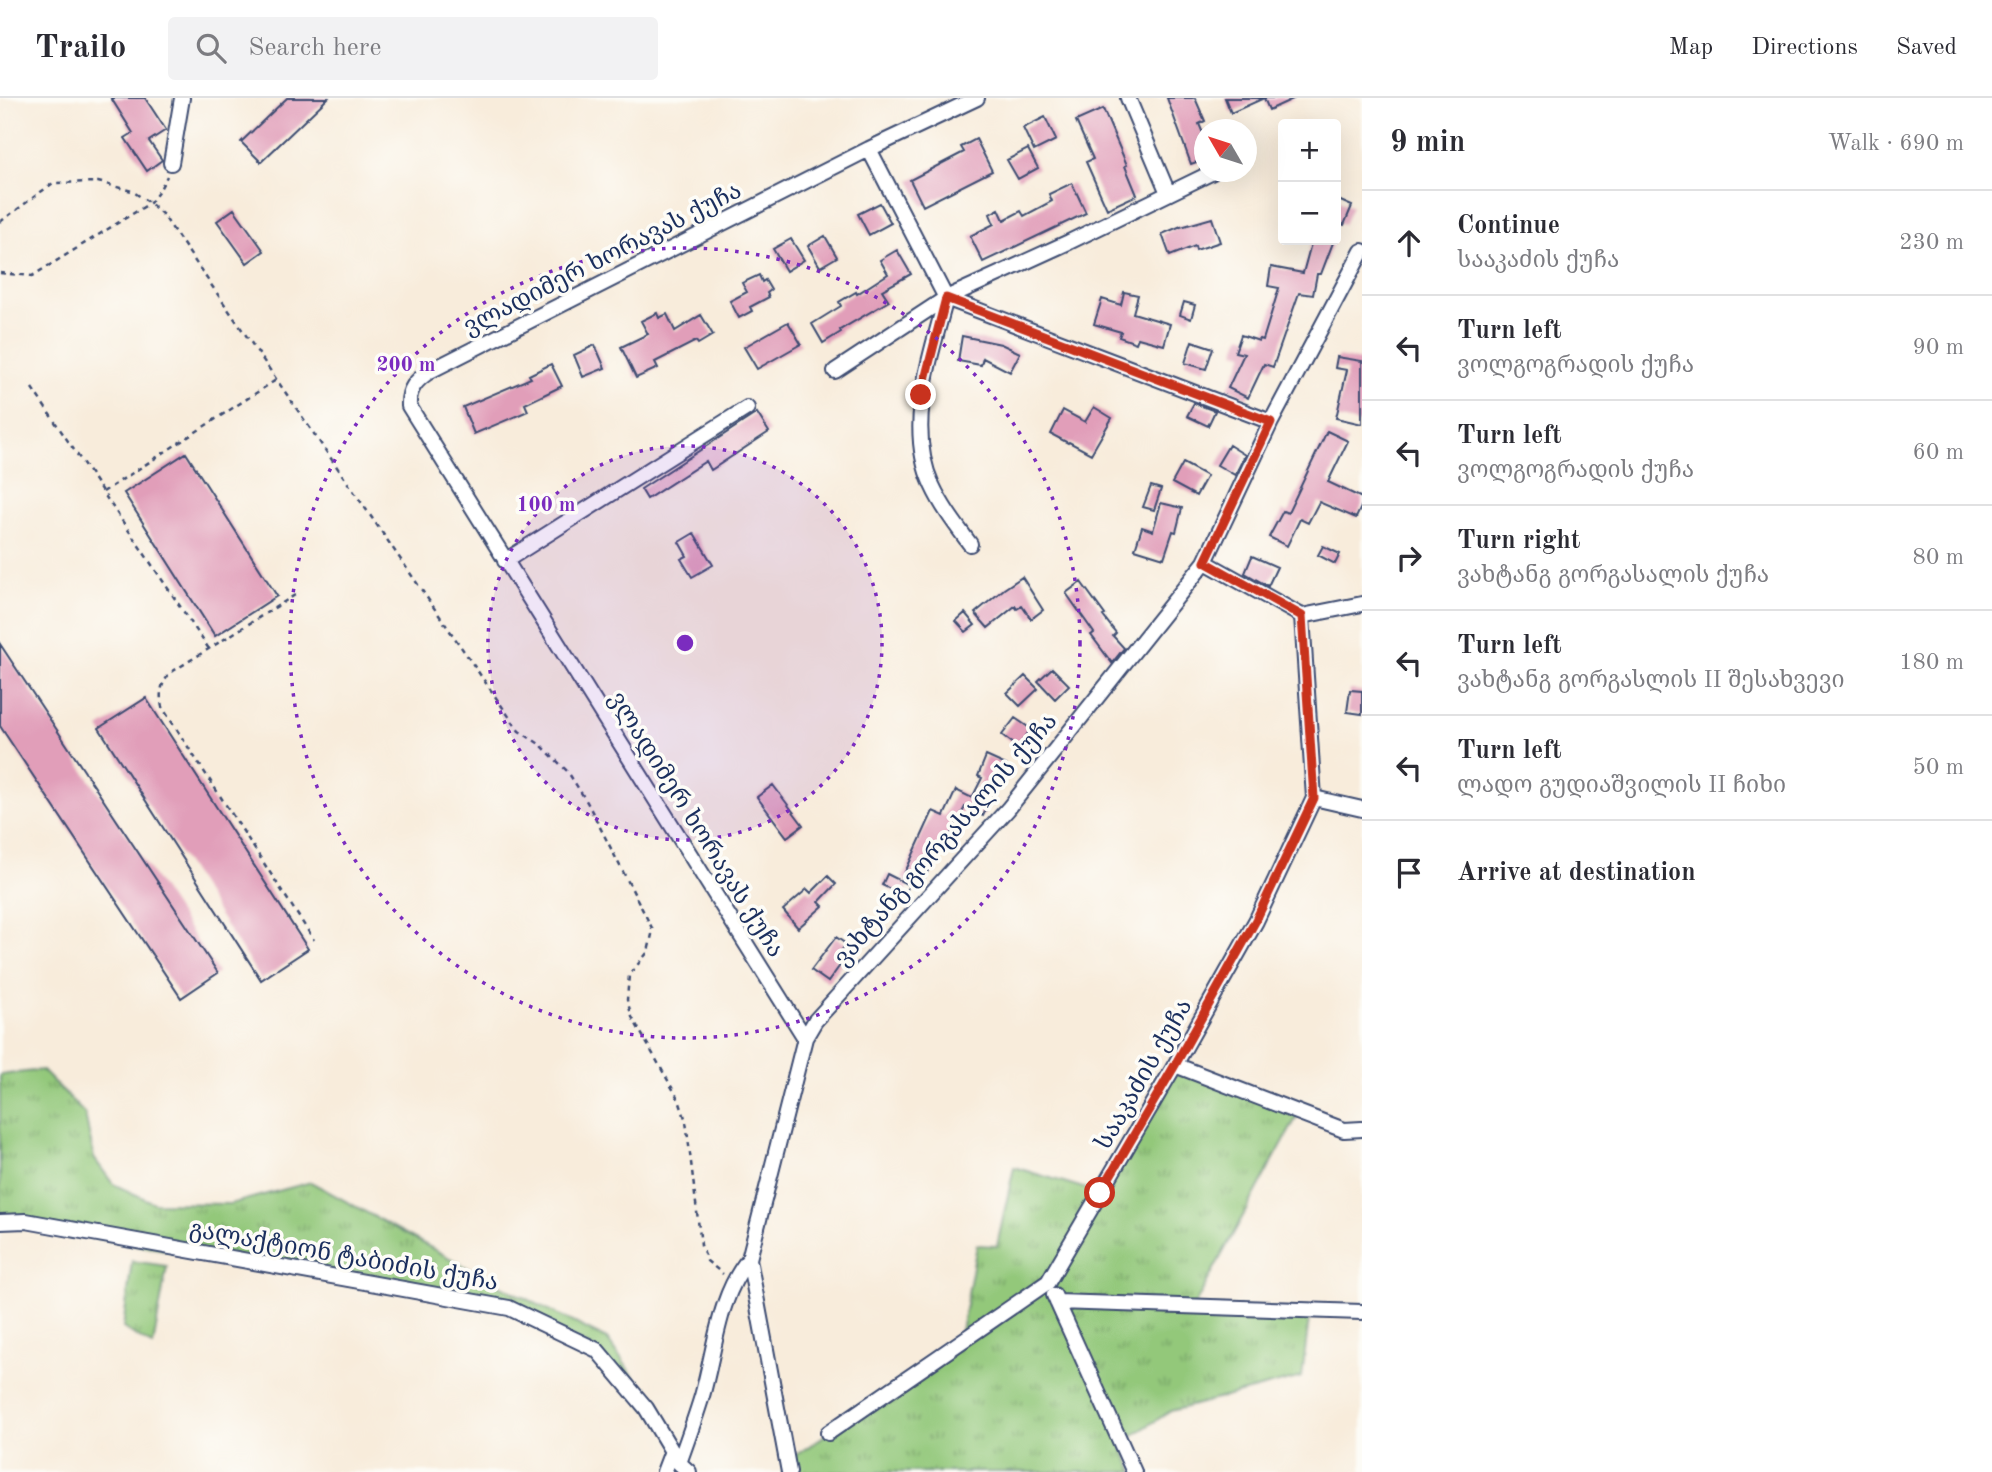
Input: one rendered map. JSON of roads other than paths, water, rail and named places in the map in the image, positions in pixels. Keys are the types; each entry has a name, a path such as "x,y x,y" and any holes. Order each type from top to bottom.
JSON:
{"street":[{"path":"171,163 182,98"},
{"name":"ვლადიმერ ხორავას ქუჩა","path":"805,1038 409,406 411,390 429,370 869,149 977,98"},
{"path":"1128,98 1168,192"},
{"path":"869,149 946,298 921,395 921,449 930,482 947,513 970,544"},
{"path":"835,371 946,298 1194,180"},
{"name":"ვახტანგ გორგასალის ქუჩა","path":"789,1472 749,1259 805,1038 815,1021 1009,809 1205,562 1271,422 1362,251"},
{"path":"946,298 1271,422"},
{"path":"505,561 747,408"},
{"path":"1205,562 1302,616 1362,604"},
{"path":"1302,616 1314,798 1362,809"},
{"name":"სააკაძის ქუჩა","path":"828,1433 1048,1282 1256,920 1314,798"},
{"path":"1175,1065 1344,1130 1362,1129"},
{"name":"გალაქტიონ ტაბიძის ქუჩა","path":"0,1222 26,1221 509,1308 597,1350 646,1408 680,1462"},
{"path":"664,1472 680,1462 702,1396 735,1278 749,1259"},
{"path":"1048,1282 1134,1472"},
{"path":"1057,1302 1362,1312"}]}
